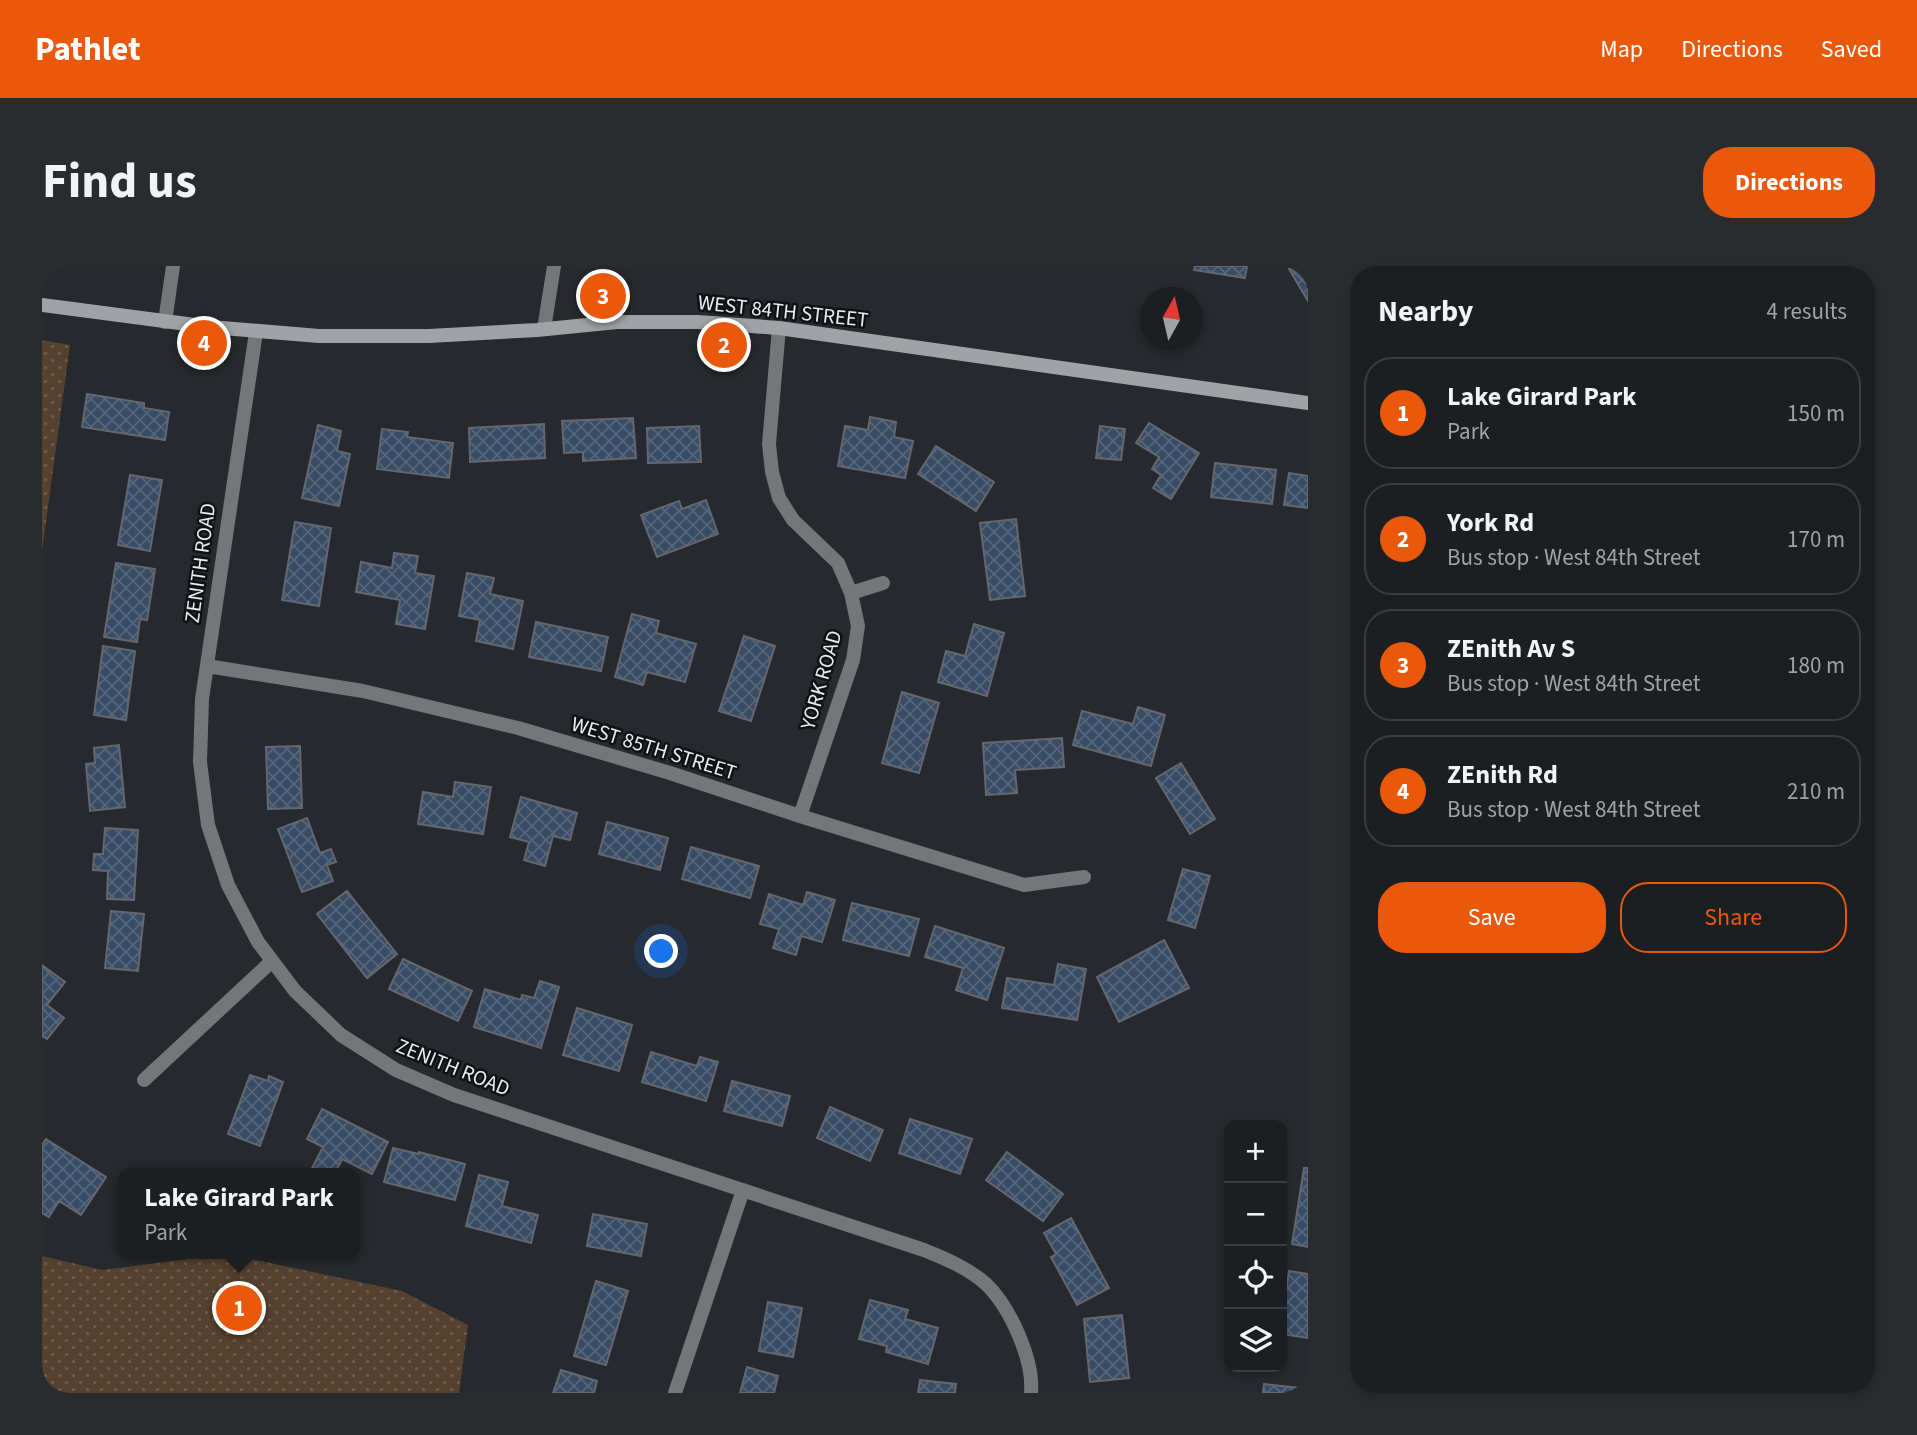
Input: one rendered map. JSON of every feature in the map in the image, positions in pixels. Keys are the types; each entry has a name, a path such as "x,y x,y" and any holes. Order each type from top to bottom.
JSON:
{"street":[{"path":"165,322 173,266"},
{"path":"544,329 554,266"},
{"name":"WEST 84TH STREET","path":"42,304 165,322 319,336 429,336 617,322 698,321 779,328 1308,404"},
{"name":"YORK ROAD","path":"779,328 769,444 772,472 779,498 793,520 838,563 851,593 858,626 853,660 800,816"},
{"name":"ZENITH ROAD","path":"256,332 202,699 200,762 208,825 229,885 258,942 295,991 341,1035 396,1070 454,1096 924,1250 957,1264 987,1285 1009,1314 1024,1347 1032,1382 1031,1393"},
{"path":"851,593 883,583"},
{"name":"WEST 85TH STREET","path":"207,666 363,691 518,728 1024,885 1084,877"},
{"path":"144,1080 272,961"},
{"path":"675,1393 743,1190"}],"shaded area":[{"path":"42,340 70,345 42,551"},
{"path":"42,1256 102,1270 189,1259 252,1259 402,1291 468,1325 459,1393 42,1393"}],"building":[{"path":"1195,266 1247,266 1245,278 1194,270"},
{"path":"1308,266 1308,301 1289,269"},
{"path":"87,394 144,403 144,408 169,412 165,440 82,427"},
{"path":"870,417 896,422 894,437 913,441 905,478 838,466 845,426 868,430"},
{"path":"633,418 636,458 583,461 583,452 564,453 562,421"},
{"path":"1149,423 1199,453 1171,499 1153,488 1161,475 1152,469 1159,457 1136,443"},
{"path":"544,424 545,458 470,462 469,428"},
{"path":"318,425 341,431 337,451 350,454 339,506 302,498"},
{"path":"699,426 701,462 648,463 647,428"},
{"path":"1100,426 1125,429 1121,460 1096,458"},
{"path":"382,429 408,432 407,437 453,443 449,478 377,469"},
{"path":"936,446 994,482 976,511 918,474"},
{"path":"1215,463 1276,470 1272,504 1211,497"},
{"path":"1289,473 1308,476 1308,508 1284,505"},
{"path":"130,475 162,480 150,551 118,545"},
{"path":"706,500 718,534 657,557 641,515 679,501 682,509"},
{"path":"1016,519 1025,596 990,600 980,523"},
{"path":"295,522 331,528 319,606 282,600"},
{"path":"394,553 418,556 415,573 434,576 425,629 396,624 400,600 356,592 361,562 392,568"},
{"path":"116,563 155,569 147,620 140,619 137,642 104,637"},
{"path":"467,573 494,578 490,594 523,601 513,649 476,641 480,620 459,616"},
{"path":"632,614 659,621 656,633 696,644 685,682 647,672 643,685 615,677"},
{"path":"536,622 608,637 601,671 529,657"},
{"path":"974,624 1004,633 987,696 938,682 946,651 965,656"},
{"path":"744,636 775,646 751,721 719,711"},
{"path":"103,646 135,651 126,720 94,715"},
{"path":"902,692 939,703 919,773 882,763"},
{"path":"1138,707 1165,715 1151,766 1073,745 1082,711 1133,724"},
{"path":"1062,738 1064,767 1015,770 1017,793 986,795 983,743"},
{"path":"119,745 125,807 90,811 86,764 95,763 94,748"},
{"path":"300,746 302,808 268,809 266,747"},
{"path":"1181,763 1215,819 1190,834 1156,778"},
{"path":"455,782 491,787 483,834 418,824 423,792 453,797"},
{"path":"521,797 577,813 570,840 553,836 545,866 524,860 529,842 510,837"},
{"path":"307,818 320,853 331,849 336,862 327,865 333,881 302,892 278,829"},
{"path":"607,822 668,838 660,870 599,854"},
{"path":"105,828 138,830 134,900 107,899 108,871 93,870 94,854 103,854"},
{"path":"691,847 759,866 750,898 682,879"},
{"path":"1183,869 1210,876 1195,928 1168,920"},
{"path":"347,891 397,954 367,978 317,914"},
{"path":"807,892 835,900 822,942 801,936 796,955 773,948 779,929 760,924 769,894 803,905"},
{"path":"852,903 919,919 909,956 843,940"},
{"path":"111,911 144,914 138,971 105,968"},
{"path":"935,926 1004,948 987,1000 956,990 963,968 925,957"},
{"path":"1164,940 1189,988 1119,1022 1097,977"},
{"path":"403,959 472,991 458,1021 389,989"},
{"path":"1058,964 1086,969 1077,1020 1002,1008 1007,978 1054,985"},
{"path":"42,965 65,982 47,1005 64,1018 47,1039 42,1036"},
{"path":"540,981 559,987 541,1048 474,1027 485,989 521,1000 522,995 534,998"},
{"path":"577,1008 632,1025 619,1071 563,1055"},
{"path":"651,1052 697,1066 700,1057 718,1062 706,1101 642,1082"},
{"path":"250,1075 268,1081 269,1076 283,1082 260,1146 228,1134"},
{"path":"732,1081 790,1096 782,1126 724,1111"},
{"path":"830,1107 883,1130 870,1161 817,1138"},
{"path":"322,1109 388,1142 372,1174 342,1159 338,1168 312,1168 323,1147 307,1139"},
{"path":"910,1119 972,1139 960,1174 899,1153"},
{"path":"46,1139 106,1177 81,1215 59,1201 49,1217 42,1213 42,1145"},
{"path":"393,1148 465,1164 455,1200 384,1182"},
{"path":"1007,1152 1063,1194 1043,1221 986,1180"},
{"path":"1304,1168 1308,1168 1308,1247 1292,1244"},
{"path":"479,1175 508,1182 502,1206 538,1215 531,1243 466,1226"},
{"path":"593,1214 647,1224 641,1256 587,1246"},
{"path":"1071,1218 1109,1288 1077,1305 1051,1257 1056,1254 1044,1233"},
{"path":"1289,1271 1308,1274 1308,1338 1287,1335"},
{"path":"596,1281 628,1291 606,1365 574,1356"},
{"path":"870,1300 908,1310 905,1319 938,1328 928,1364 886,1352 887,1346 859,1339"},
{"path":"768,1302 802,1308 793,1357 759,1351"},
{"path":"1122,1315 1129,1378 1090,1382 1084,1319"},
{"path":"747,1367 778,1376 774,1393 740,1393"},
{"path":"561,1370 597,1381 594,1393 553,1393"},
{"path":"920,1380 956,1384 955,1393 918,1393"},
{"path":"1264,1384 1300,1388 1300,1393 1263,1393"}],"place":[{"name":"ZEnith Av S","path":"603,296"},
{"name":"ZEnith Rd","path":"204,343"},
{"name":"York Rd","path":"724,345"},
{"name":"Lake Girard Park","path":"239,1308"}]}
